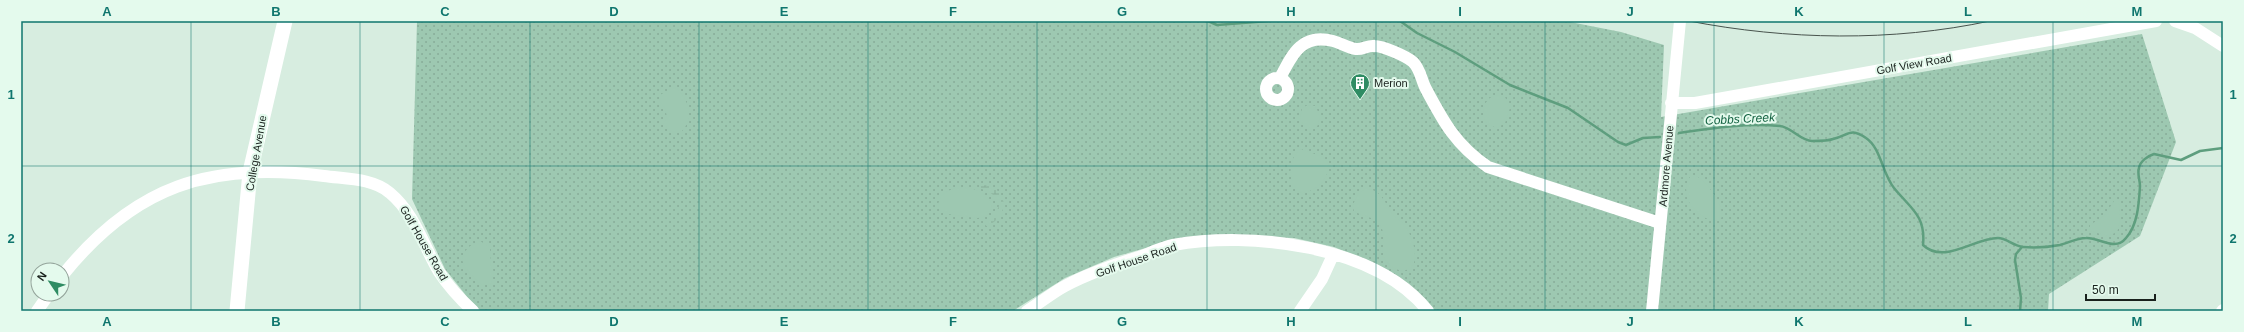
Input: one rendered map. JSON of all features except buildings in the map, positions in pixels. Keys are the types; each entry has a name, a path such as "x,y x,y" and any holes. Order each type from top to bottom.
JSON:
{"main road":[{"name":"College Avenue","path":"237,311 250,172 285,21"}],"street":[{"name":"Ardmore Avenue","path":"1652,311 1680,21"},
{"name":"Golf View Road","path":"1672,104 1695,103 2156,21"},
{"path":"2175,21 2194,28 2223,46"},
{"path":"1280,78 1294,52 1303,44 1317,39 1333,41 1357,50 1373,46 1399,54 1412,62 1421,73 1425,87 1456,141 1470,155 1488,167 1660,223"},
{"name":"Golf House Road","path":"70,267 95,238 153,196 180,185 215,176 250,172 308,174 358,180 378,186 389,192 407,210 441,275 473,311"},
{"name":"Golf House Road","path":"1027,311 1066,286 1115,265 1172,245 1235,240 1294,245 1365,265 1391,280 1428,311"},
{"path":"1300,311 1322,278 1333,255"},
{"path":"37,311 43,302"}],"green space":[{"path":"417,21 1565,21 1621,32 1664,45 1661,117 2142,34 2176,142 2140,236 2049,294 2048,311 1433,311 1368,261 1334,247 1294,238 1234,237 1174,240 1114,257 1065,278 1013,311 481,311 468,298 445,269 412,199"},
{"path":"670,89 677,89 685,98 687,104 689,115 686,126 682,131 671,131 663,124 667,117 665,108 659,101 660,95"},
{"path":"1494,95 1505,97 1510,108 1505,123 1497,128 1487,124 1483,111 1487,101"},
{"path":"1308,105 1315,106 1318,112 1319,121 1315,129 1305,127 1300,119 1302,108"},
{"path":"1301,149 1323,157 1328,164 1328,170 1327,175 1320,184 1311,190 1301,193 1293,183 1290,171 1291,164 1296,153"},
{"path":"1692,175 1697,176 1702,180 1714,194 1721,209 1722,215 1720,220 1716,221 1708,219 1700,214 1689,202 1686,190 1689,178"},
{"path":"982,185 990,186 997,190 1004,204 998,218 993,223 986,226 985,224 994,216 999,206 992,194 979,188"},
{"path":"958,187 973,189 986,196 992,205 987,215 972,218 947,214 940,211 938,207 942,196"},
{"path":"1365,189 1371,189 1379,194 1393,215 1405,225 1410,235 1415,253 1414,264 1411,269 1401,271 1392,267 1386,262 1383,250 1383,232 1381,227 1376,221 1354,211 1353,205 1356,198"},
{"path":"2114,201 2118,201 2120,208 2117,232 2108,236 2090,231 2090,225 2104,216"},
{"path":"480,241 490,247 491,266 494,272 491,284 482,285 469,272 463,263 464,254 469,247"}],"waterway":[{"name":"Cobbs Creek","path":"1208,21 1217,25 1268,21"},
{"name":"Cobbs Creek","path":"1400,21 1417,33 1455,52 1510,85 1568,108 1618,142 1626,145 1643,138 1660,137"},
{"name":"Cobbs Creek","path":"1679,133 1729,126 1767,125 1784,127 1804,139 1812,141 1831,140 1853,132 1861,135 1871,142 1890,182 1916,213 1922,226 1923,245 1931,250 1940,252 1950,252 1989,239 1998,238 2027,247 2056,246 2086,238 2117,244 2126,238 2133,227 2138,206 2140,186 2138,170 2141,163 2145,159 2154,154 2181,160 2200,151 2223,148"},
{"path":"2020,311 2021,298 2015,260 2016,254 2022,247"}],"tram line":[{"path":"1689,21 1764,32 1840,36 1915,33 1990,21"}],"place":[{"name":"Merion","path":"1360,100"}]}
